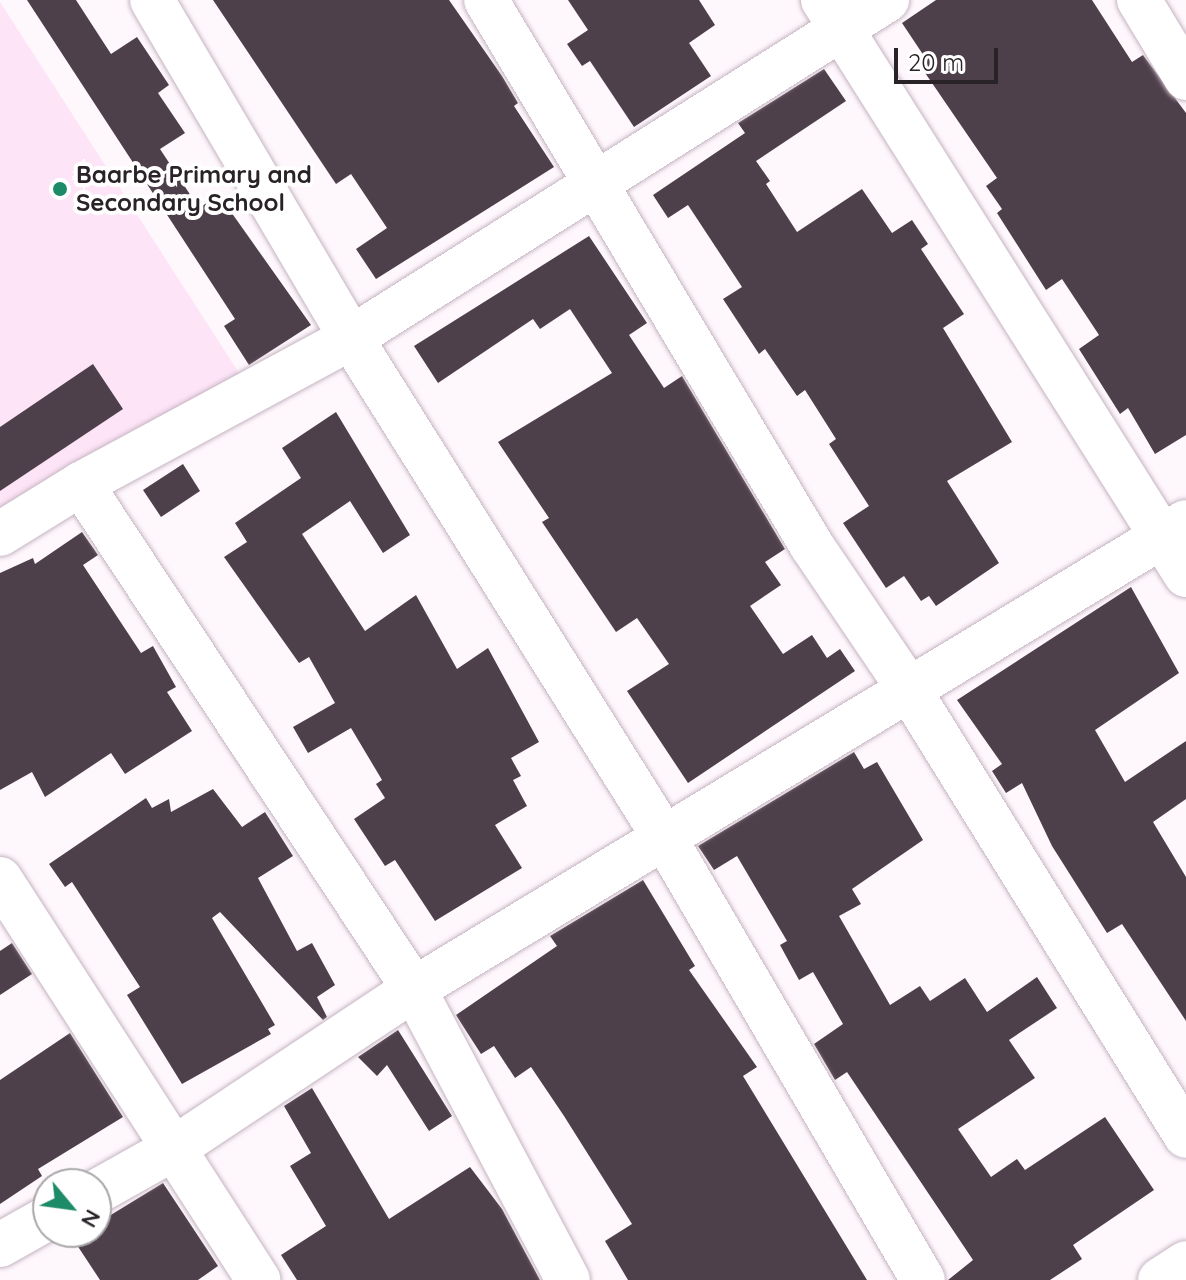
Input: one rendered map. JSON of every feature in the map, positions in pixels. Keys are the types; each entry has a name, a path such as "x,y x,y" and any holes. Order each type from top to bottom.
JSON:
{"street":[{"path":"152,0 351,338 664,837 923,1280"},
{"path":"486,0 593,187 812,546 908,688 1186,1136"},
{"path":"0,534 81,484 351,338 593,187 831,15 887,0"},
{"path":"1139,0 1186,78"},
{"path":"831,15 1175,529 1186,575"},
{"path":"81,484 414,989 568,1280"},
{"path":"112,1183 173,1149 414,989 1175,529"},
{"path":"0,879 258,1280"},
{"path":"0,1245 32,1227"},
{"path":"1160,1280 1186,1263"}],"shaded area":[{"name":"Baarbe Primary and Secondary School","path":"0,2 241,376 0,520"}],"building":[{"path":"27,0 76,0 111,54 137,37 169,85 158,93 185,133 160,149 199,208 219,195 311,325 249,365 224,326 235,319"},
{"path":"213,0 449,0 502,76 518,103 514,106 554,167 376,279 356,249 387,228 351,174 336,184"},
{"path":"568,0 699,0 715,25 689,43 711,76 634,127 590,61 582,66 567,44 588,30"},
{"path":"936,0 1092,0 1132,62 1143,55 1186,113 1186,435 1155,454 1128,408 1120,414 1079,349 1099,335 1062,279 1046,290 997,213 1002,209 986,186 997,178 919,64 926,59 902,23"},
{"path":"824,69 846,101 756,161 770,181 766,184 797,232 862,189 892,233 912,220 928,244 921,249 964,314 943,328 1012,442 947,481 999,563 936,606 929,596 921,601 904,576 886,588 843,523 869,506 829,444 836,439 805,390 797,396 765,349 759,354 723,299 742,287 688,205 668,218 653,195 745,133 738,123"},
{"path":"589,236 647,323 629,335 664,388 682,376 785,549 765,562 781,585 750,606 783,654 812,635 827,658 840,649 855,671 688,783 627,691 669,664 637,618 616,632 542,522 549,518 498,442 612,373 570,309 540,329 533,319 438,383 414,346"},
{"path":"93,364 123,409 0,491 0,427"},
{"path":"336,412 410,535 383,553 350,501 302,534 365,631 416,595 457,669 488,648 539,742 511,758 521,776 513,780 527,806 495,825 522,868 435,921 395,860 385,866 354,819 385,798 376,784 382,780 351,728 308,753 293,727 335,703 309,657 299,663 224,557 247,542 235,523 301,478 282,448"},
{"path":"183,464 200,491 161,517 143,490"},
{"path":"82,532 98,555 83,565 141,653 153,646 176,687 167,692 192,731 125,774 111,753 45,797 32,772 0,790 0,573 33,558 35,564"},
{"path":"1131,587 1179,673 1095,730 1125,782 1186,741 1186,799 1153,822 1186,877 1186,1021 1122,924 1107,933 1052,846 1022,783 1006,793 992,771 1002,764 957,700"},
{"path":"854,752 864,769 877,762 923,840 852,889 861,904 839,916 890,1005 920,986 930,1001 965,978 987,1012 1037,977 1057,1008 1009,1040 1035,1078 958,1129 991,1177 1017,1159 1025,1170 1105,1117 1154,1190 1073,1245 1082,1259 1050,1280 948,1280 973,1260 847,1072 835,1080 814,1044 843,1024 813,972 799,980 780,945 787,941 737,856 714,870 698,846"},
{"path":"213,789 242,827 265,812 293,856 258,878 297,951 312,943 335,985 317,997 327,1017 323,1020 220,912 212,918 275,1025 268,1029 271,1034 182,1084 127,995 140,987 72,882 65,887 49,864 146,798 152,808 169,799 171,812"},
{"path":"643,880 695,966 689,970 757,1067 743,1076 867,1280 628,1280 605,1241 632,1224 564,1116 531,1067 515,1078 494,1046 481,1054 456,1015 557,946 550,936"},
{"path":"12,943 32,974 0,995 0,951"},
{"path":"398,1030 452,1116 429,1131 387,1065 377,1076 358,1057"},
{"path":"70,1033 123,1117 40,1168 32,1168 32,1183 0,1204 0,1080"},
{"path":"312,1088 389,1219 470,1167 502,1209 540,1280 297,1280 281,1255 326,1226 290,1166 311,1153 284,1106"},
{"path":"163,1183 218,1266 198,1280 100,1280 79,1248 112,1248 112,1214"}],"place":[{"name":"Baarbe Primary and Secondary School","path":"60,189"}]}
